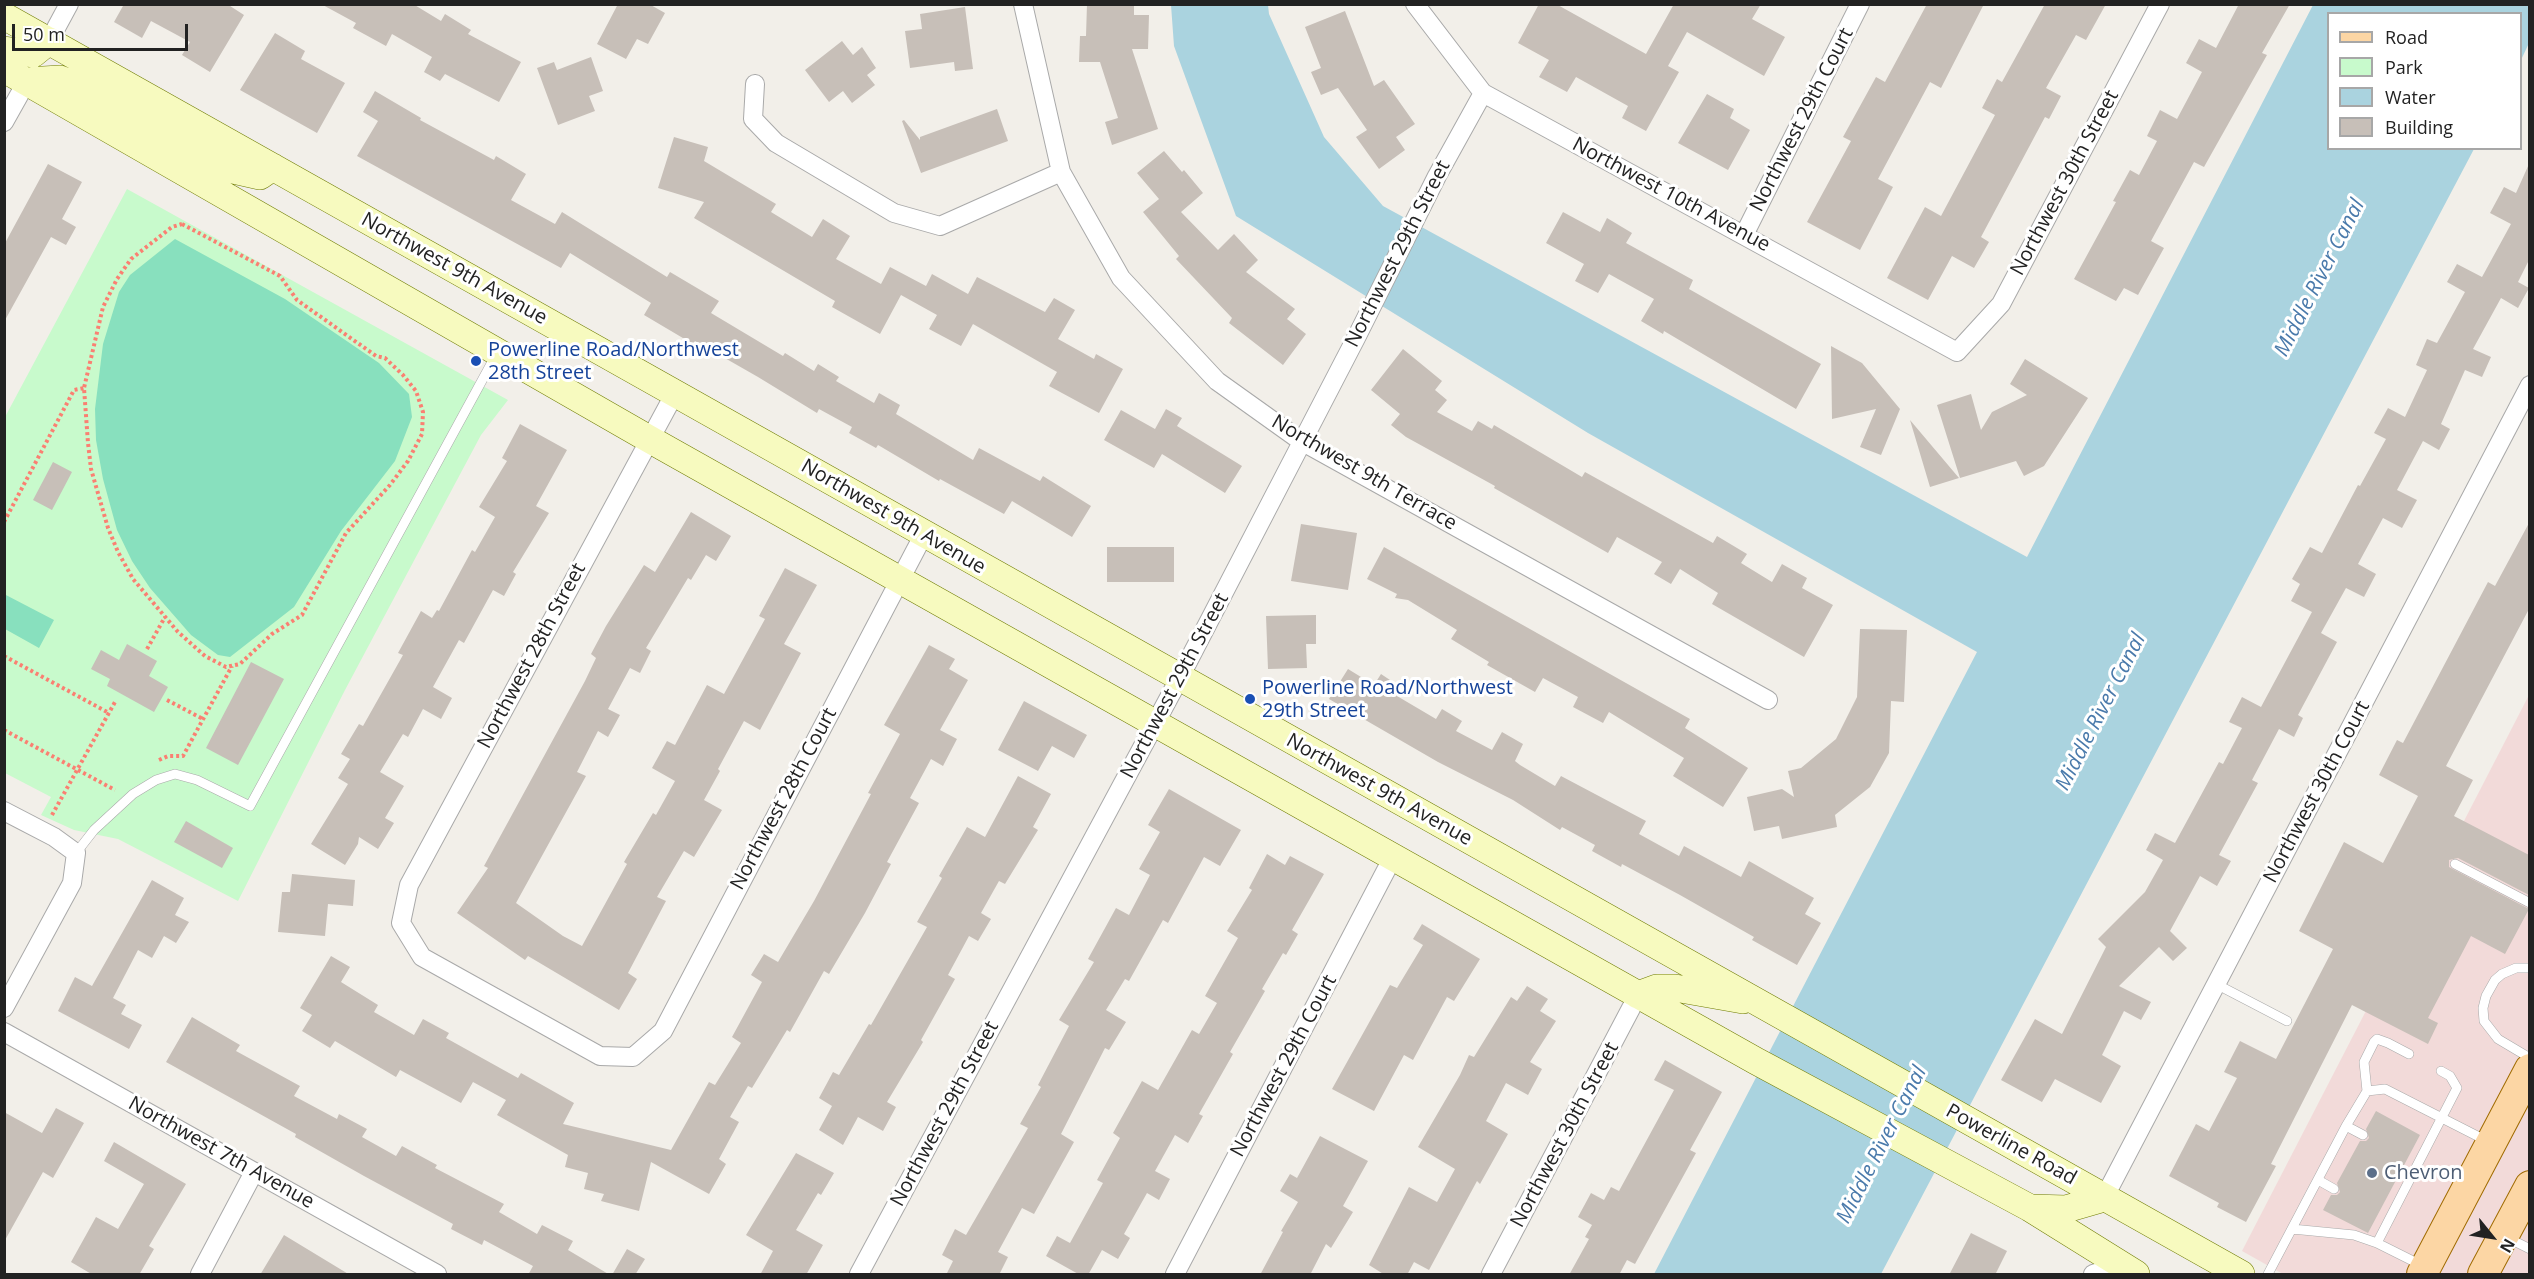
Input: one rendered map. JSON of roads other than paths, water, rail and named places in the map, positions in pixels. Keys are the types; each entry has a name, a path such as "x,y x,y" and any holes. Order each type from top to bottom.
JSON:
{"main road":[{"name":"Northwest 9th Avenue","path":"4,16 1179,679 1521,868 1782,1016"},
{"path":"4,50 33,54 49,41"},
{"path":"16,75 60,79 98,94 229,169 261,176 273,167"},
{"path":"16,75 649,439 1393,858 1756,1061 2030,1208 2128,1270"},
{"path":"1638,995 1657,988 1675,988 1757,1002"},
{"name":"Powerline Road","path":"1782,1016 2241,1275"},
{"path":"2424,1271 2529,1069"},
{"path":"2482,1275 2517,1243 2529,1186"},
{"path":"2030,1208 2066,1209 2104,1198"}],"street":[{"path":"49,41 69,4"},
{"name":"Northwest 9th Terrace","path":"1023,4 1061,172 1121,278 1217,381 1301,441 1768,700"},
{"name":"Northwest 10th Avenue","path":"1415,4 1483,93 1957,352"},
{"name":"Northwest 29th Court","path":"1744,235 1860,4"},
{"name":"Northwest 30th Street","path":"1957,352 2001,304 2160,4"},
{"path":"4,122 16,75"},
{"path":"755,84 753,119 776,143 894,213 940,226 1061,172"},
{"name":"Northwest 29th Street","path":"859,1275 1156,723 1356,338 1437,176 1483,93"},
{"name":"Northwest 30th Court","path":"2104,1198 2529,386"},
{"name":"Northwest 28th Street","path":"633,1057 600,1056 422,957 401,923 409,885 675,393"},
{"name":"Northwest 28th Court","path":"633,1057 663,1031 924,534"},
{"path":"4,811 54,837 76,854 72,883 4,1008"},
{"name":"Northwest 29th Court","path":"1175,1275 1393,858"},
{"name":"Northwest 30th Street","path":"1491,1275 1638,995"},
{"name":"Northwest 7th Avenue","path":"4,1032 437,1275"},
{"path":"200,1275 254,1172"},
{"path":"2093,1275 2128,1270"}],"lane":[{"path":"76,854 94,830 129,798 156,780 175,774 197,780 250,806 498,352"},
{"path":"2455,864 2529,903"},
{"path":"2529,968 2516,968 2495,980 2486,996 2483,1008 2484,1021 2498,1039 2529,1058"},
{"path":"2216,984 2287,1021"},
{"path":"2268,1275 2346,1126 2367,1091 2364,1062 2374,1042 2378,1039 2388,1042 2409,1054"},
{"path":"2377,1243 2457,1088 2450,1076 2441,1071"},
{"path":"2367,1091 2385,1089 2491,1143"},
{"path":"2346,1126 2363,1135"},
{"path":"2408,1159 2417,1164"},
{"path":"2318,1180 2334,1189"},
{"path":"2379,1212 2390,1217"},
{"path":"2292,1229 2354,1235 2377,1243 2424,1271"}],"water":[{"name":"Middle River Canal","path":"1171,5 1268,5 1269,14 1324,137 1383,206 2027,557 2313,5 2529,5 2529,43 2522,58 2522,12 2327,12 2327,150 2473,150 1881,1274 1654,1274 1977,652 1588,433 1236,216 1174,46"}],"place":[{"name":"Powerline Road/Northwest 28th Street","path":"476,361"},
{"name":"Powerline Road/Northwest 29th Street","path":"1250,699"},
{"name":"Chevron","path":"2372,1173"}]}
